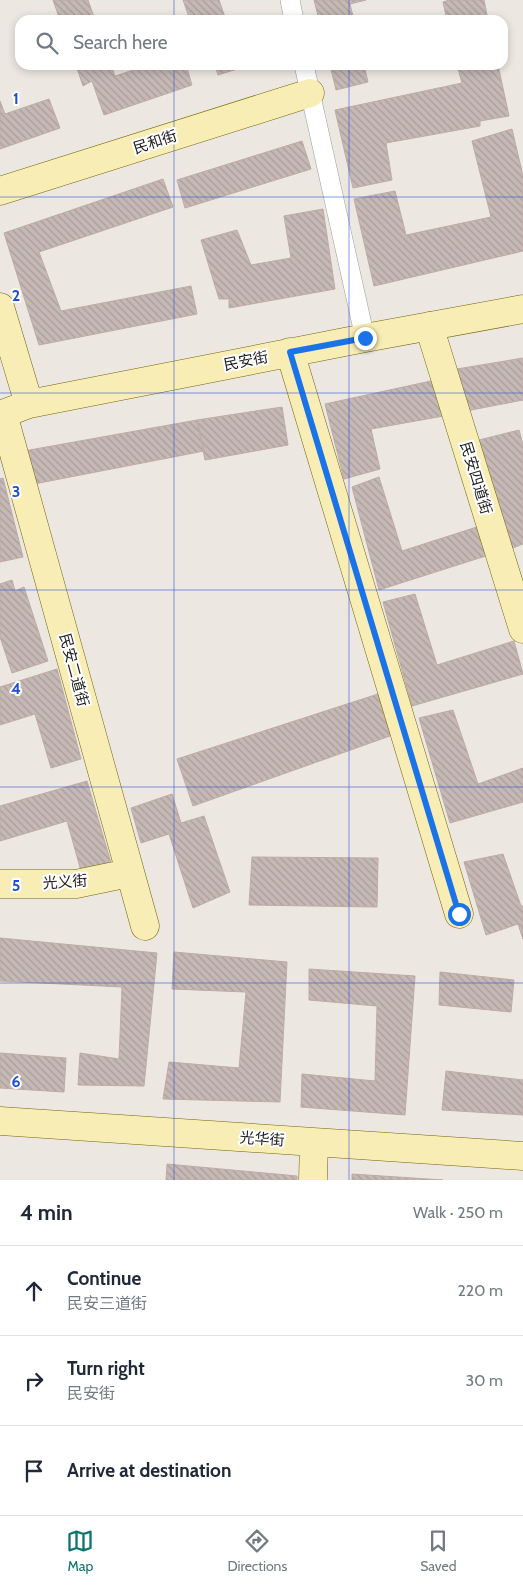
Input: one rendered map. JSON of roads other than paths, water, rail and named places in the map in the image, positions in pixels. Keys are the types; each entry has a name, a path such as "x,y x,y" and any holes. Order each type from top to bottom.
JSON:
{"street":[{"path":"290,0 293,15"},
{"path":"305,70 365,338"},
{"name":"民和街","path":"0,191 310,93"},
{"path":"0,307 29,404"},
{"name":"民安街","path":"2,414 29,404 290,352 523,309"},
{"name":"民安四道街","path":"429,326 523,629"},
{"path":"290,352 459,914"},
{"name":"民安二道街","path":"2,414 145,926"},
{"name":"光义街","path":"0,884 76,884 129,873"},
{"name":"光华街","path":"0,1121 523,1156"},
{"path":"313,1180 314,1142"}]}
